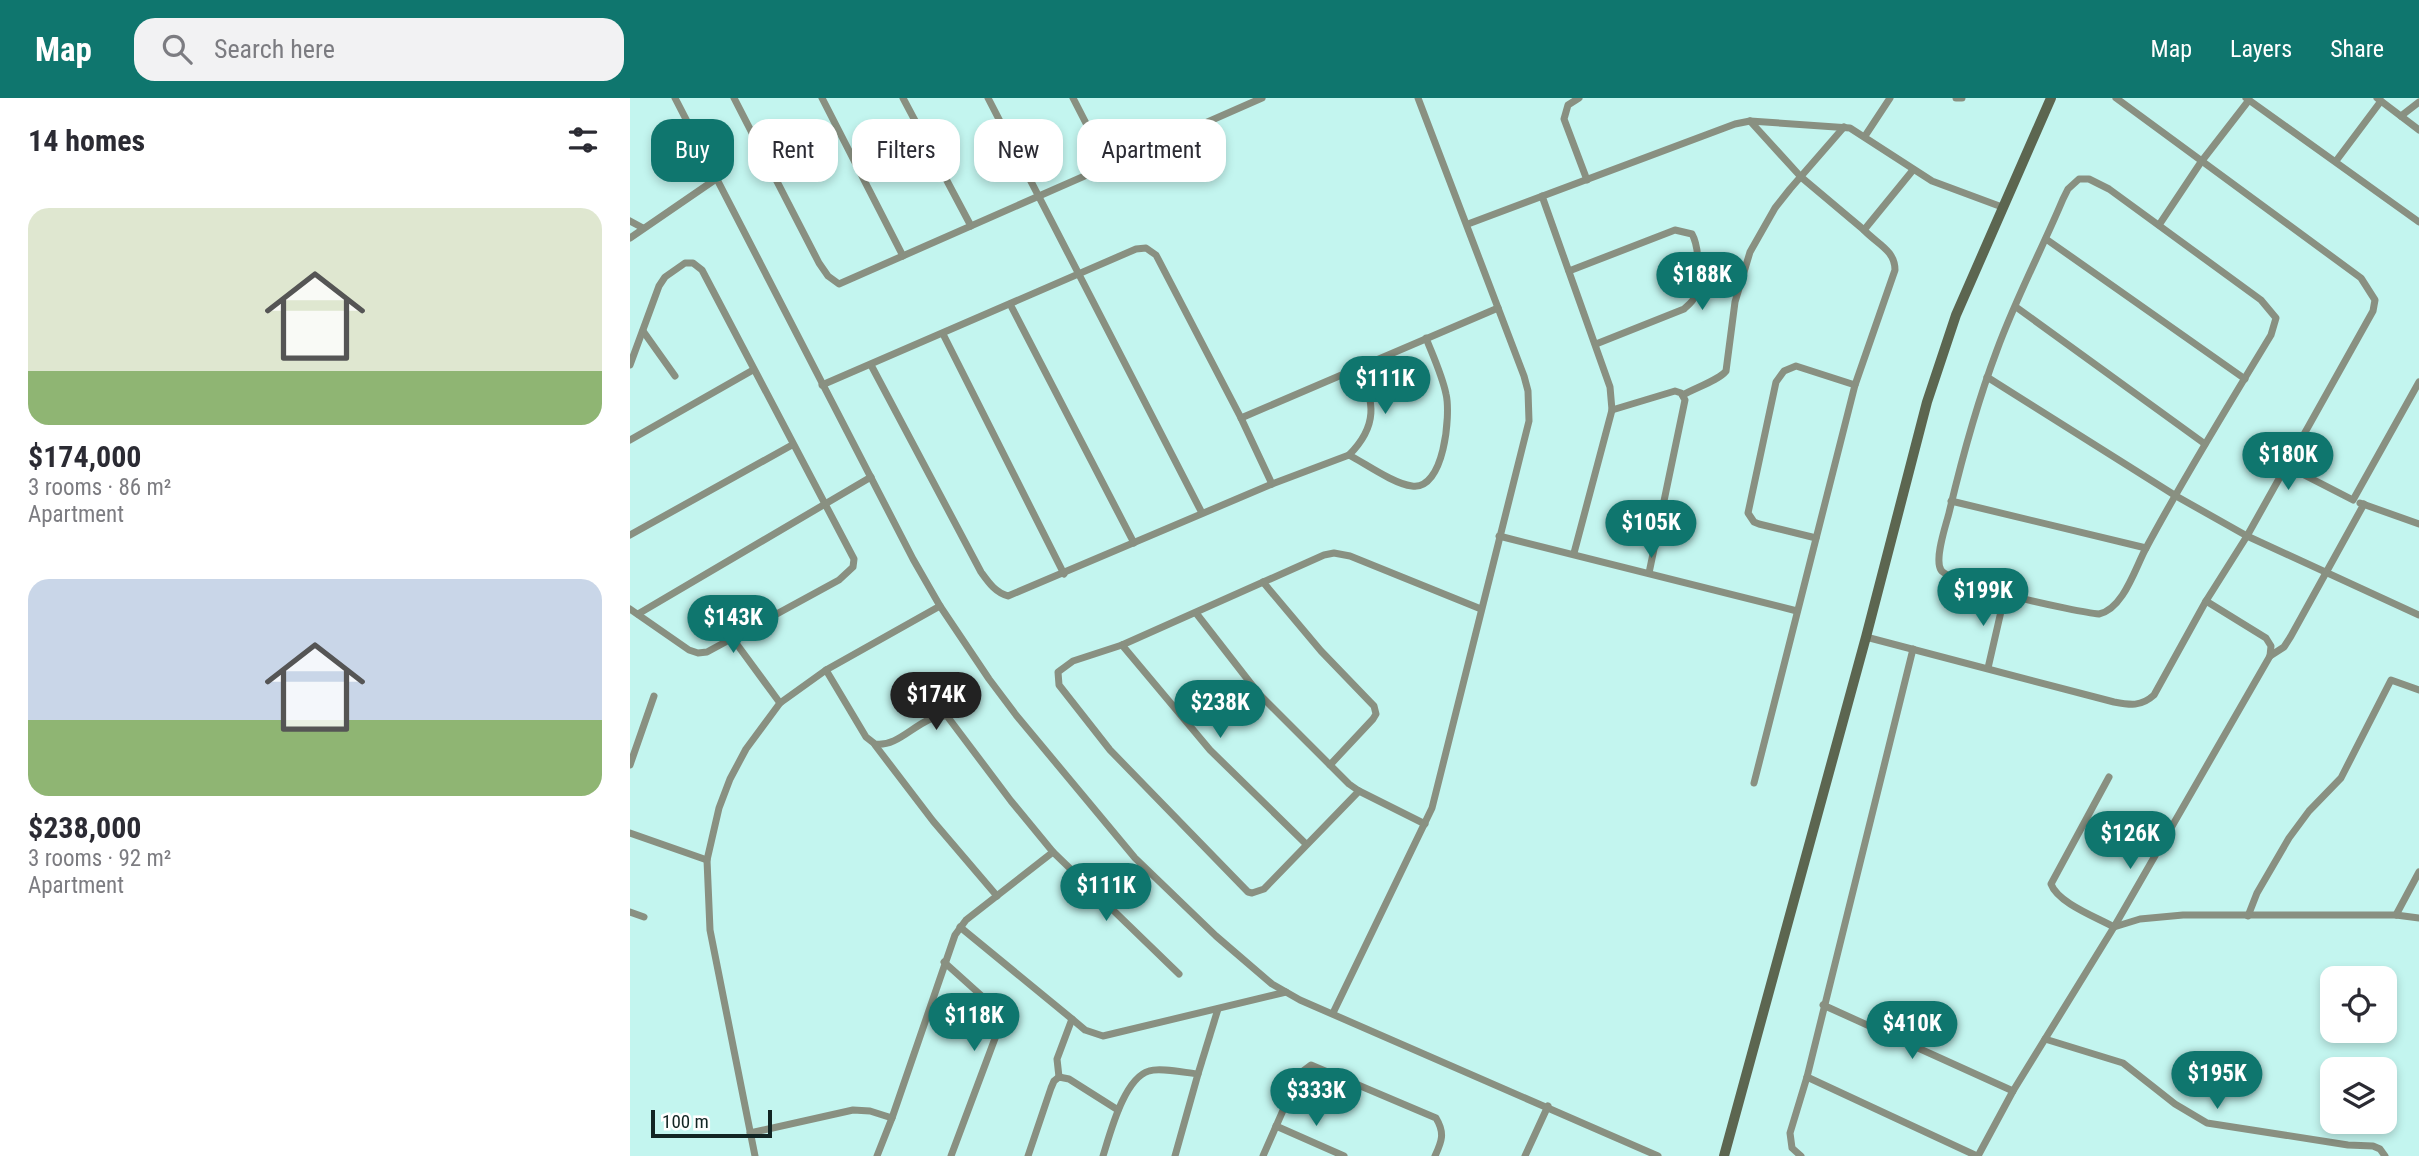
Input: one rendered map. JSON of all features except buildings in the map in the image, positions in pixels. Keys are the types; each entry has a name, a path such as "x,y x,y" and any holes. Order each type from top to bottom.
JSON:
{"street":[{"path":"675,98 686,119"},
{"path":"734,98 819,263 833,281 839,284 1077,180"},
{"path":"822,98 904,256"},
{"path":"903,98 971,226"},
{"path":"988,98 1202,513"},
{"path":"1073,98 1084,119"},
{"path":"1214,119 1262,98"},
{"path":"1333,1013 1432,808 1530,421 1528,391 1468,224 1418,98"},
{"path":"1578,98 1566,109 1564,119 1587,180"},
{"path":"1866,136 1890,98"},
{"path":"1956,98 1962,98"},
{"path":"1724,1156 1866,637 1927,402 1956,315 2051,98"},
{"path":"1866,637 2114,702 2140,704 2154,695 2370,317 2375,300 2361,278 2116,98"},
{"path":"2158,225 2248,99 2419,222"},
{"path":"2336,162 2379,100 2419,130"},
{"path":"2401,116 2419,102"},
{"path":"1468,224 1735,124 1750,121 1844,127 1866,136 1913,170 1948,188 2002,207"},
{"path":"1750,121 1801,177 1890,253 1895,261 1895,270 1855,386 1754,783"},
{"path":"1683,395 1701,384 1720,378 1726,371 1735,302 1750,252 1775,208 1844,127"},
{"path":"1864,230 1913,170"},
{"path":"2079,178 2089,179 2158,225 2261,300 2275,314 2271,335 2205,444 2121,596 2106,612 2090,613 2004,594 1956,580 1941,570 1940,548 1969,431 1987,377 2068,189 2079,178"},
{"path":"630,238 712,182"},
{"path":"718,182 822,386 940,606 1016,715 1135,858 1216,936 1272,984 1286,992 1658,1156"},
{"path":"1542,196 1611,387 1612,410 1574,553"},
{"path":"630,221 643,228"},
{"path":"1569,271 1675,230 1692,234 1697,246 1698,283 1691,303 1684,309 1596,344"},
{"path":"2046,239 2245,379"},
{"path":"822,386 1139,248 1153,252 1241,418 1272,484"},
{"path":"630,365 659,286 676,269 693,263 702,270 854,559 853,567 839,580 707,652 689,650 630,609"},
{"path":"1010,304 1133,543"},
{"path":"1241,418 1498,307"},
{"path":"2016,307 2205,444"},
{"path":"643,331 675,376"},
{"path":"943,334 1064,574"},
{"path":"1349,455 1415,487 1425,483 1436,472 1447,423 1447,403 1426,338"},
{"path":"871,365 981,572 991,585 1008,596 1272,484 1349,455 1366,434 1371,420 1372,402 1359,367"},
{"path":"1815,538 1762,525 1754,522 1748,513 1776,382 1784,371 1796,366 1855,386"},
{"path":"630,440 753,370"},
{"path":"1987,377 2176,496 2247,536 2419,615"},
{"path":"2353,500 2419,382"},
{"path":"1612,410 1675,391 1683,395 1685,400 1649,573"},
{"path":"630,535 792,445"},
{"path":"2287,466 2353,500 2419,524"},
{"path":"638,614 872,477"},
{"path":"1951,501 2146,548"},
{"path":"2270,656 2284,647 2364,504"},
{"path":"1499,536 1797,611"},
{"path":"1359,791 1264,889 1252,893 1110,750 1059,685 1058,672 1073,661 1122,645 1324,555 1341,554 1481,609"},
{"path":"1263,582 1321,651 1374,706 1376,713 1373,719 1330,765"},
{"path":"1988,668 2004,594"},
{"path":"1807,1077 1978,1156 2012,1091 2113,927 2270,656 2271,646 2266,638 2206,601"},
{"path":"755,1156 710,930 707,860 719,808 746,749 780,703 826,670 940,606"},
{"path":"1196,613 1259,694 1330,765 1359,791 1425,824"},
{"path":"733,639 780,703"},
{"path":"1122,645 1210,750 1306,844"},
{"path":"1801,1156 1792,1148 1790,1133 1807,1077 1913,649"},
{"path":"826,670 866,737 875,744 933,821 997,896"},
{"path":"2248,916 2257,893 2289,838 2309,811 2341,778 2391,680 2419,690"},
{"path":"630,765 654,696"},
{"path":"875,744 887,743 936,717 947,716 1011,801 1054,852 1179,974"},
{"path":"2109,777 2051,884 2054,892 2064,900 2113,927 2129,921 2157,917 2396,915 2419,918"},
{"path":"630,833 707,860"},
{"path":"877,1156 944,962 960,927 1054,852"},
{"path":"2396,915 2419,872"},
{"path":"630,912 645,917"},
{"path":"960,927 1085,1030 1103,1035 1286,992"},
{"path":"944,962 994,1007 998,1018 997,1032 951,1156"},
{"path":"1823,1005 2012,1091"},
{"path":"1175,1156 1218,1009"},
{"path":"1059,1077 1057,1059 1072,1019"},
{"path":"2045,1039 2123,1063 2175,1104 2207,1123 2348,1145 2372,1146 2380,1149 2385,1156"},
{"path":"1263,1156 1299,1074 1311,1065 1436,1118 1442,1133 1436,1156"},
{"path":"1103,1156 1118,1110 1135,1082 1150,1070 1198,1074"},
{"path":"1028,1156 1051,1088 1059,1077 1069,1079 1118,1110"},
{"path":"1525,1156 1548,1106"},
{"path":"750,1133 853,1110 870,1111 892,1118"},
{"path":"1276,1126 1344,1156"}]}
